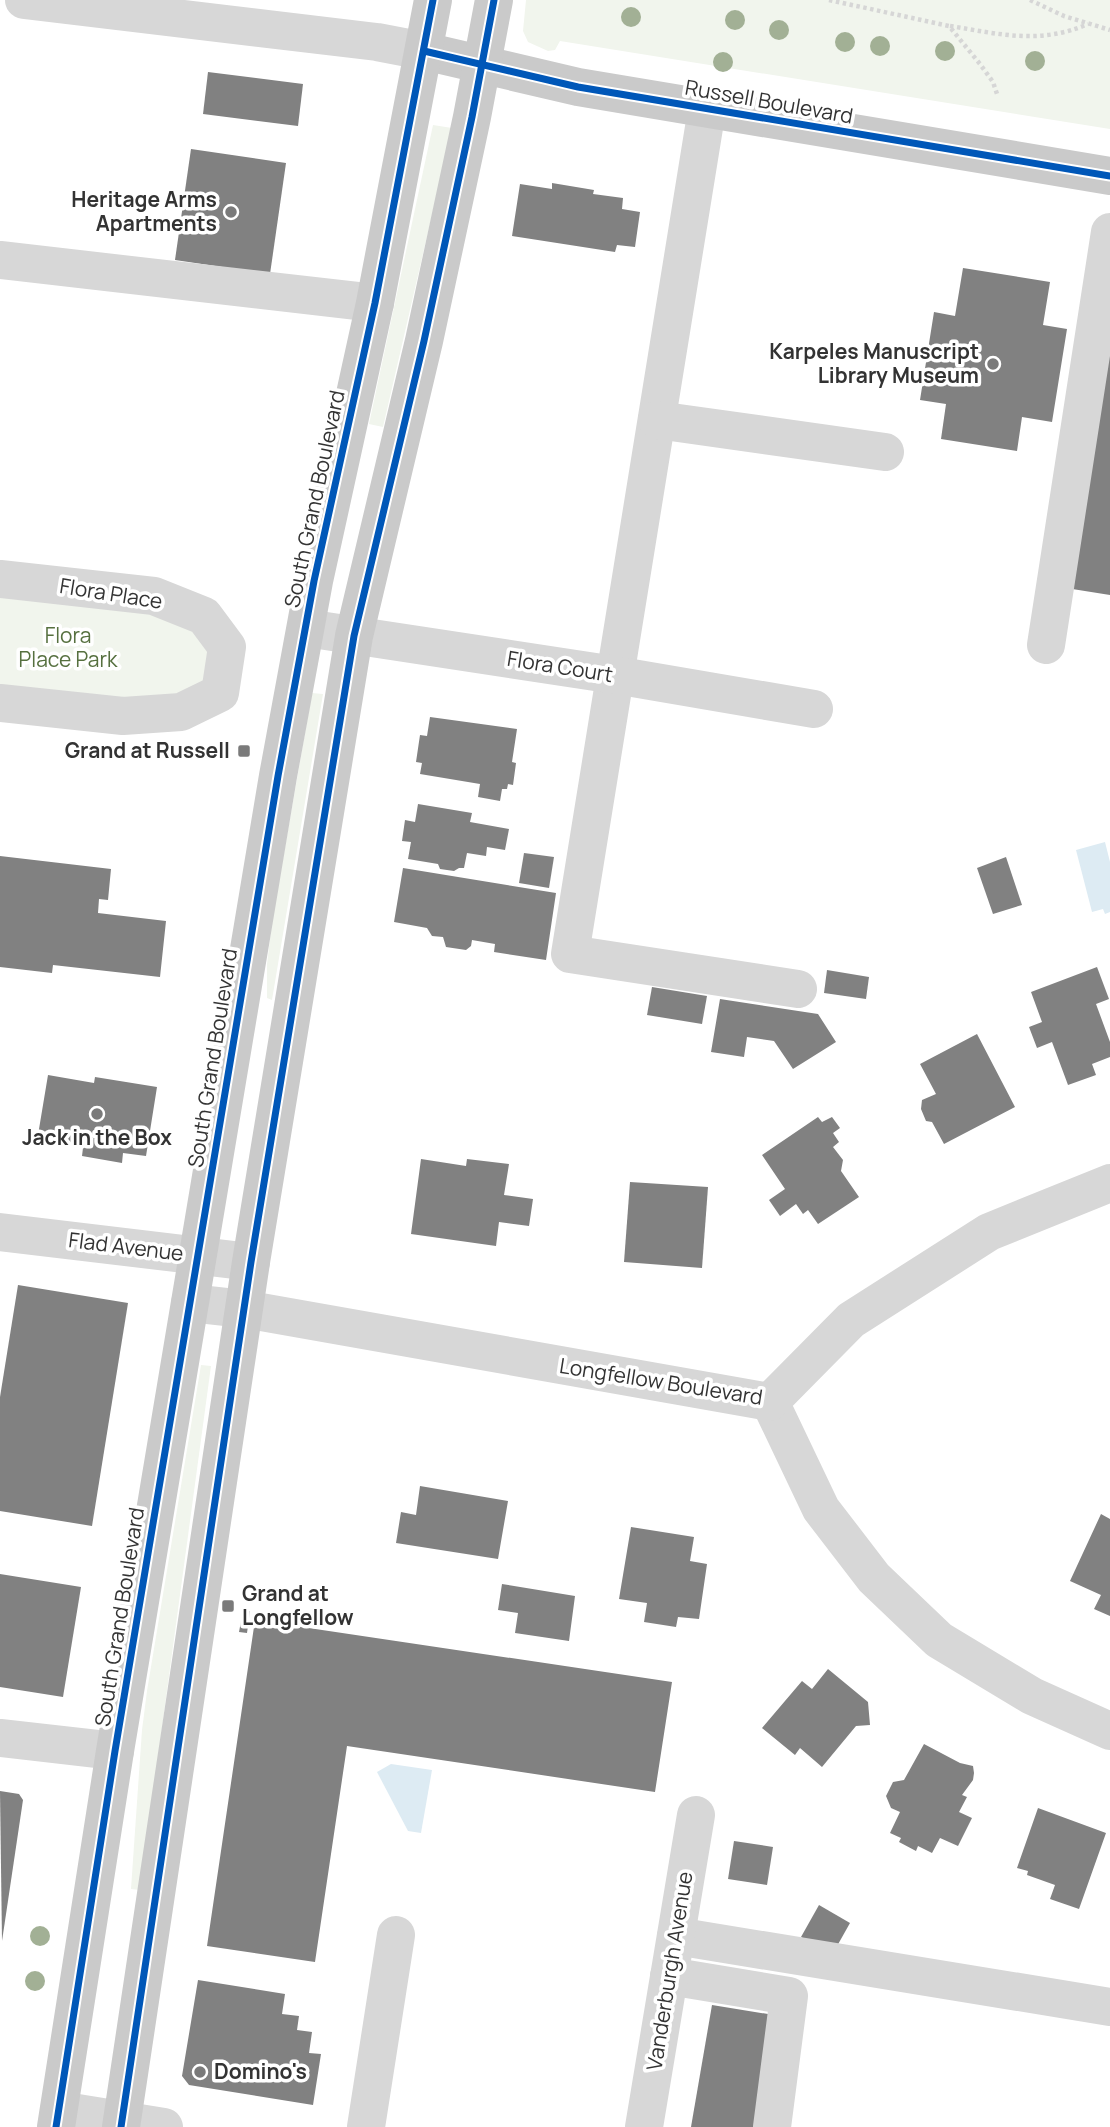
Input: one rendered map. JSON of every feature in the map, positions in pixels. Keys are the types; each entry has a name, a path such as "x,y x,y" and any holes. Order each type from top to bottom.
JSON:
{"main road":[{"name":"South Grand Boulevard","path":"57,2118 115,1751 278,776 306,628 375,303 433,0"},
{"path":"122,2123 251,1262 354,636 424,341 494,0"},
{"name":"Russell Boulevard","path":"424,51 578,87 1110,176"}],"street":[{"name":"Russell Boulevard","path":"24,0 377,42 424,51"},
{"path":"707,109 570,954 798,989"},
{"path":"1046,645 1110,232"},
{"path":"0,260 375,303"},
{"path":"657,420 885,452"},
{"name":"Flora Place","path":"0,579 154,596 204,616 227,646 220,693 181,712 122,716 0,703"},
{"name":"Flora Court","path":"306,628 615,675 814,709"},
{"name":"Longfellow Boulevard","path":"190,1303 244,1309 770,1402 851,1321 989,1232 1110,1184"},
{"name":"Flad Avenue","path":"0,1232 251,1262"},
{"path":"770,1402 821,1509 874,1578 939,1640 1032,1696 1110,1731"},
{"path":"0,1738 115,1751"},
{"name":"Vanderburgh Avenue","path":"644,2127 696,1815"},
{"path":"366,2127 396,1935"},
{"path":"676,1936 1110,2007"},
{"path":"772,2127 795,1955"},
{"path":"669,1976 789,1996"},
{"path":"57,2118 163,2127"}],"path":[{"path":"829,0 949,26 1031,37 1055,36 1088,24"},
{"path":"1030,0 1088,24 1110,30"},
{"path":"949,26 993,82 998,97"}],"green space":[{"path":"526,0 1110,0 1110,129 560,41 555,50 548,51 528,42 523,31"},
{"path":"433,125 452,128 383,427 369,424"},
{"name":"Flora Place Park","path":"0,579 204,616 220,693 0,703"},
{"path":"312,693 323,694 272,1000 267,998 267,964 272,922"},
{"path":"201,1365 211,1366 140,1890 131,1889 147,1691"}],"shaded area":[{"path":"1105,842 1110,862 1110,912 1105,914 1103,909 1092,912 1076,850"},
{"path":"391,1764 432,1770 421,1833 408,1831 377,1772"}],"building":[{"path":"208,72 303,84 298,126 203,114"},
{"name":"Heritage Arms Apartments","path":"191,149 286,163 270,274 175,260"},
{"path":"552,183 594,190 593,194 623,198 622,209 640,212 635,247 617,245 615,252 512,236 520,184 552,189"},
{"name":"Karpeles Manuscript Library Museum","path":"963,268 1050,282 1043,325 1067,329 1052,422 1022,417 1017,451 941,439 946,404 920,400 934,312 955,316"},
{"path":"1110,332 1110,595 1066,588"},
{"path":"430,717 517,729 512,762 516,763 513,785 508,784 507,789 502,789 500,801 478,797 480,784 420,774 422,763 416,762 420,735 427,736"},
{"path":"418,804 472,813 470,822 509,829 505,850 487,847 486,856 467,853 464,868 454,871 440,869 438,864 408,859 411,842 402,841 405,820 415,822"},
{"path":"524,853 554,857 549,888 519,883"},
{"path":"0,856 111,869 108,900 99,899 98,913 166,921 160,977 53,965 52,973 0,967"},
{"path":"1006,857 1022,905 993,914 977,868"},
{"path":"403,868 556,893 546,960 494,952 495,944 472,940 471,946 466,950 446,947 443,937 432,936 427,928 394,922"},
{"path":"1097,967 1109,999 1096,1004 1110,1042 1110,1057 1092,1064 1096,1075 1068,1085 1052,1042 1037,1048 1029,1027 1042,1022 1031,992"},
{"path":"827,970 869,977 866,999 824,993"},
{"path":"652,987 707,996 702,1024 647,1015"},
{"path":"720,999 818,1014 836,1042 793,1069 774,1041 747,1037 744,1057 711,1052"},
{"path":"977,1034 1015,1107 944,1144 932,1122 926,1121 921,1109 922,1100 936,1094 920,1064"},
{"name":"Jack in the Box","path":"48,1075 94,1083 95,1077 157,1087 146,1156 123,1153 122,1163 82,1156 83,1148 37,1141"},
{"path":"818,1117 822,1122 832,1117 840,1128 833,1133 839,1142 833,1147 843,1160 841,1171 859,1197 818,1224 808,1210 803,1214 796,1204 780,1216 769,1200 785,1189 762,1155"},
{"path":"421,1159 466,1166 467,1159 509,1164 504,1195 533,1199 529,1226 499,1222 496,1246 411,1234"},
{"path":"630,1182 708,1187 702,1268 624,1262"},
{"path":"18,1285 128,1303 92,1526 0,1511 0,1397"},
{"path":"420,1486 508,1501 498,1559 396,1543 401,1512 416,1515"},
{"path":"1101,1514 1110,1519 1110,1616 1094,1609 1101,1595 1070,1581"},
{"path":"631,1527 694,1537 690,1561 707,1564 699,1619 678,1617 676,1627 644,1622 647,1603 619,1599"},
{"path":"0,1574 81,1587 63,1697 0,1687"},
{"path":"502,1584 575,1596 569,1641 515,1633 518,1613 498,1610"},
{"path":"243,1610 250,1611 247,1633 239,1632"},
{"path":"255,1620 672,1682 655,1792 347,1746 315,1962 207,1946"},
{"path":"828,1669 868,1702 870,1725 856,1726 822,1767 800,1748 795,1755 762,1728 802,1681 812,1689"},
{"path":"924,1744 960,1763 973,1766 974,1773 973,1780 962,1795 967,1797 959,1812 972,1818 958,1846 940,1838 932,1853 918,1846 916,1851 899,1842 901,1838 890,1833 900,1812 891,1808 886,1796 893,1782 904,1780"},
{"path":"0,1791 19,1794 23,1800 2,1941"},
{"path":"1038,1808 1106,1833 1079,1909 1050,1899 1055,1885 1027,1875 1028,1871 1017,1868"},
{"path":"734,1841 773,1847 767,1885 728,1879"},
{"path":"819,1905 850,1923 832,1955 801,1937"},
{"path":"198,1980 285,1994 282,2014 299,2016 297,2030 312,2032 309,2053 321,2054 313,2105 189,2085 182,2076"},
{"path":"712,2005 774,2015 755,2127 691,2127"}],"cycle path":[{"path":"56,2127 115,1751 278,776 314,581 375,303 433,0"},
{"path":"121,2127 251,1262 354,636 424,341 494,0"},
{"path":"424,51 578,87 1110,176"}],"place":[{"name":"Heritage Arms Apartments","path":"231,212"},
{"name":"Karpeles Manuscript Library Museum","path":"993,364"},
{"name":"Grand at Russell","path":"244,751"},
{"name":"Jack in the Box","path":"97,1114"},
{"name":"Grand at Longfellow","path":"228,1606"},
{"name":"Domino's","path":"200,2072"}]}
